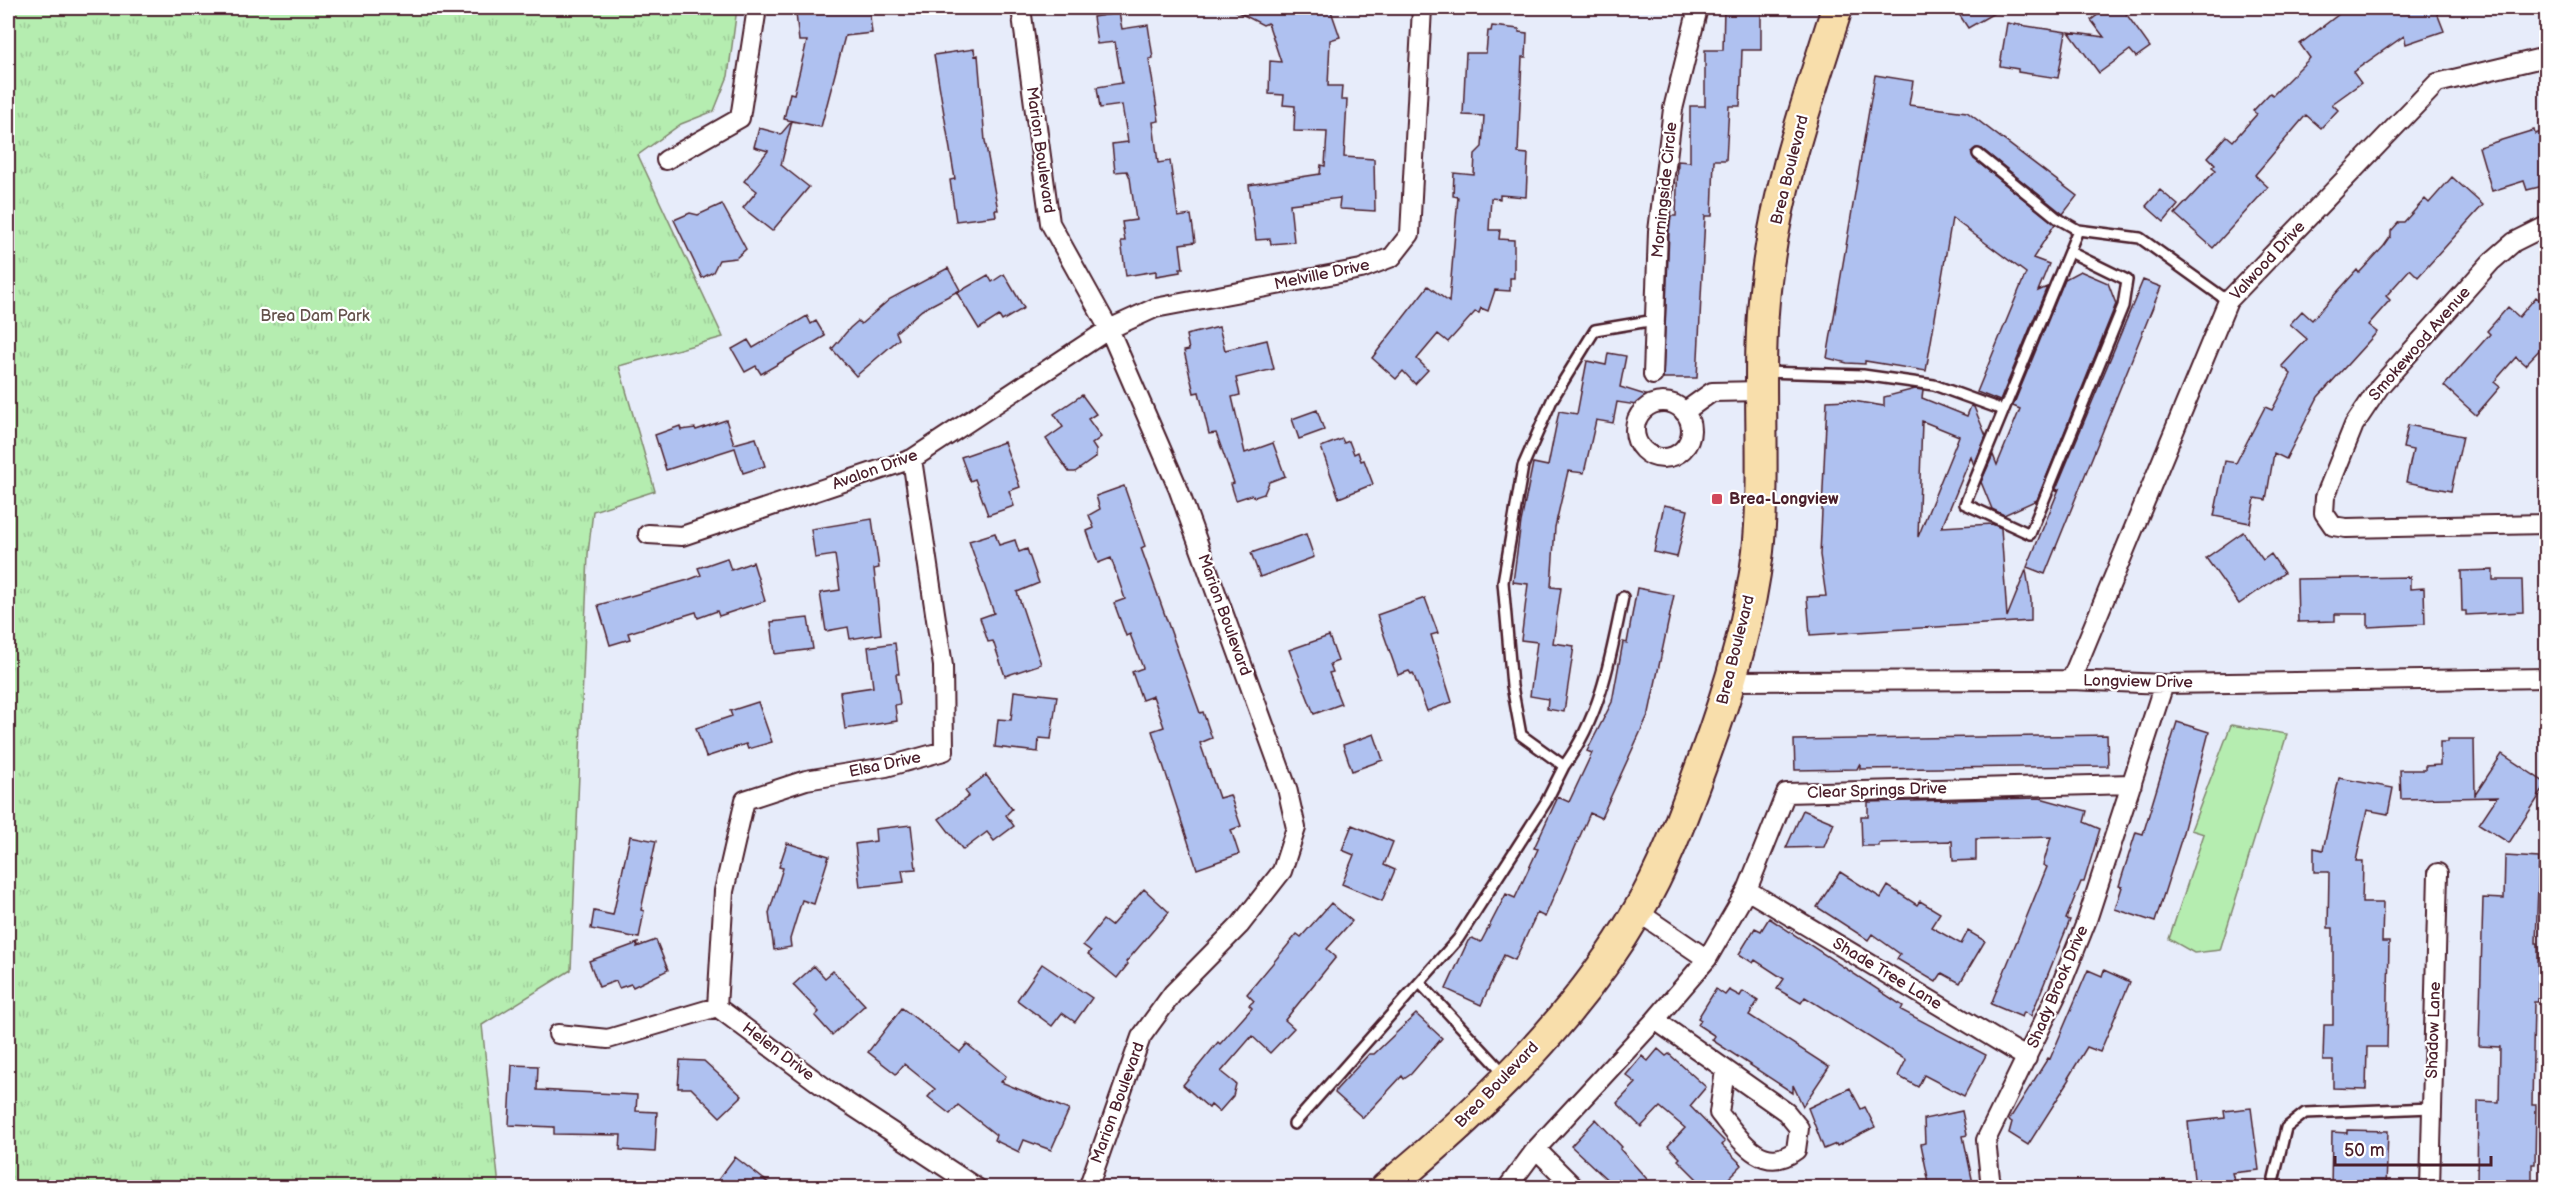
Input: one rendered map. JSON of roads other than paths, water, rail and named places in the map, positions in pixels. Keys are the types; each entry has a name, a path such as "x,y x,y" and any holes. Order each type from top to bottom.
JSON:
{"main road":[{"name":"Brea Boulevard","path":"1386,1188 1458,1126 1543,1039 1596,973 1638,912 1670,850 1719,719 1753,586 1758,550 1766,280 1790,160 1837,8"}],"street":[{"path":"666,160 740,118 758,8"},
{"name":"Marion Boulevard","path":"1022,8 1050,223 1109,329 1178,488 1287,788 1296,828 1282,871 1240,926 1173,993 1141,1037 1088,1188"},
{"name":"Melville Drive","path":"1109,329 1155,308 1361,269 1392,257 1410,234 1422,8"},
{"name":"Morningside Circle","path":"1653,375 1658,231 1673,109 1698,8"},
{"name":"Valwood Drive","path":"2071,680 2228,301 2437,83 2547,57"},
{"name":"Smokewood Avenue","path":"2547,226 2514,242 2491,262 2380,386 2354,424 2325,497 2324,513 2333,526 2346,528 2547,524"},
{"name":"Avalon Drive","path":"648,534 682,536 912,459 1109,329"},
{"path":"1684,412 1712,392 1762,381"},
{"name":"Elsa Drive","path":"717,1006 724,891 745,800 806,780 886,767 944,751 943,666 912,459"},
{"name":"Longview Drive","path":"1730,681 2071,680 2164,684 2547,678"},
{"name":"Shady Brook Drive","path":"1991,1188 1986,1140 2027,1058 2087,920 2164,684"},
{"name":"Clear Springs Drive","path":"1506,1188 1536,1149 1655,1020 1707,959 1747,890 1786,793 2132,784"},
{"name":"Shadow Lane","path":"2430,1188 2438,873"},
{"name":"Shade Tree Lane","path":"1747,890 2027,1058"},
{"path":"1638,912 1707,959"},
{"path":"558,1034 608,1039 717,1006"},
{"name":"Helen Drive","path":"717,1006 828,1090 976,1188"},
{"path":"1655,1020 1785,1112 1798,1128 1796,1150 1783,1160 1769,1160 1745,1146 1719,1113 1725,1070"},
{"path":"1536,1149 1575,1188"}],"lane":[{"path":"1978,154 2057,218 2078,230 2140,237 2228,301"},
{"path":"2070,252 2127,280 2123,306 2031,534 1965,504 2078,230"},
{"path":"1564,766 1521,735 1512,686 1503,582 1523,466 1553,398 1595,330 1655,320"},
{"path":"1762,381 1863,375 1934,385 2003,410"},
{"path":"1294,1124 1458,939 1546,802 1564,766 1575,750 1604,689 1623,597"},
{"path":"1420,983 1507,1076"},
{"path":"2274,1178 2286,1128 2305,1113 2432,1108"}],"place":[{"name":"Brea-Longview","path":"1717,499"}],"park label":[{"name":"Brea Dam Park","path":"315,316"}]}
